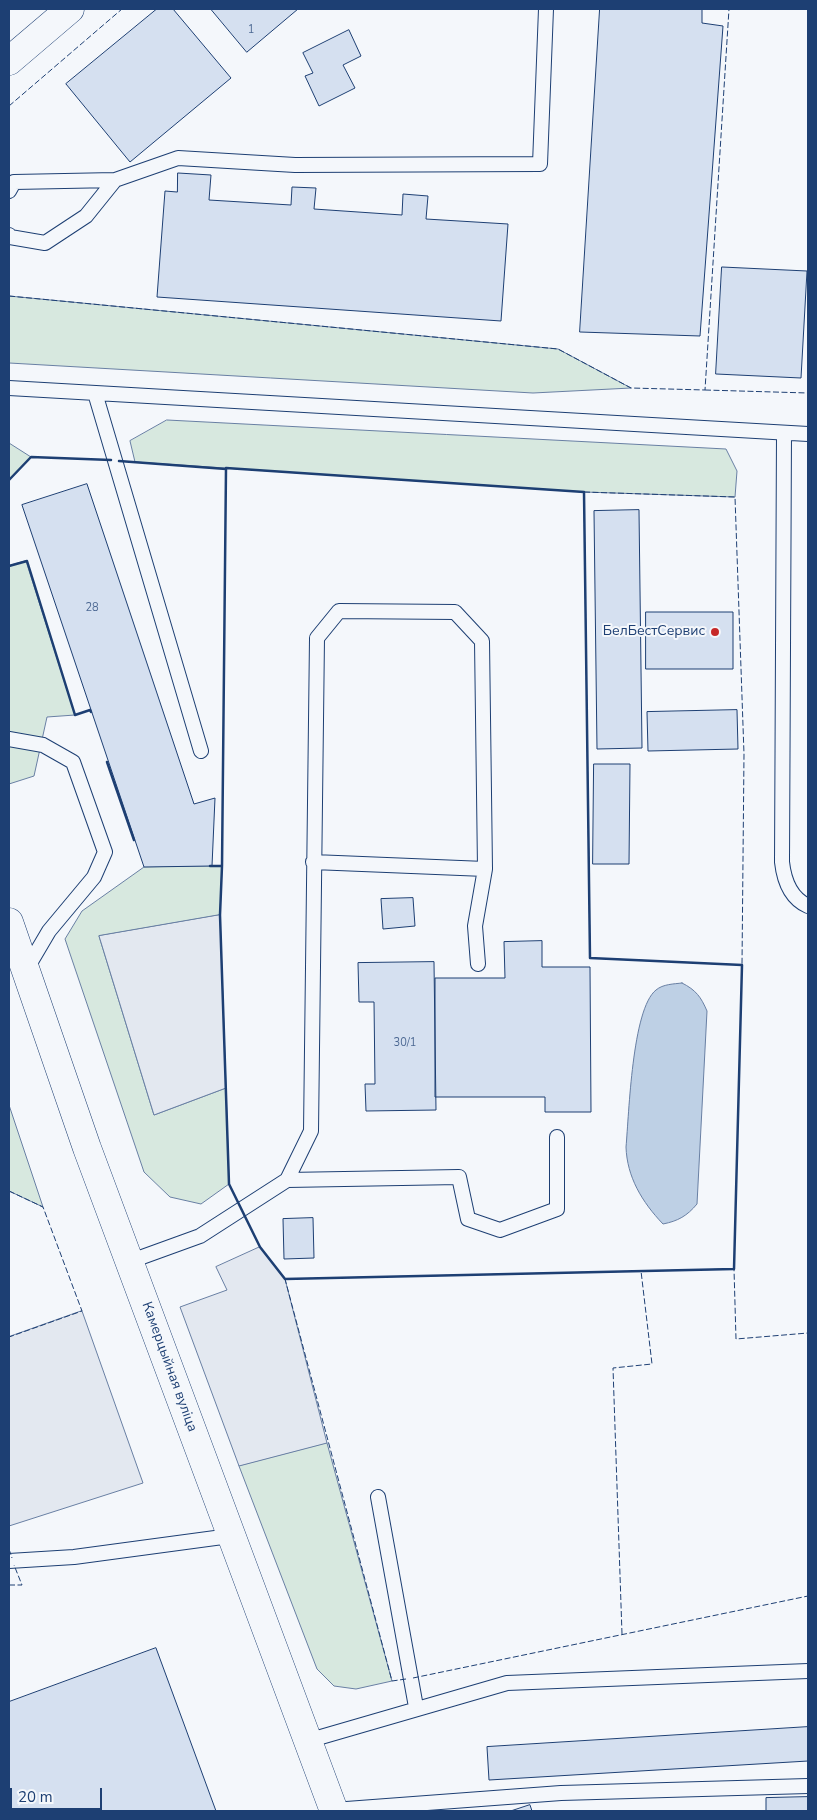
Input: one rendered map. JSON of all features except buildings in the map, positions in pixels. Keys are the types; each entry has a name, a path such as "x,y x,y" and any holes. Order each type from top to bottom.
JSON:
{"main road":[{"path":"9,61 70,9"},
{"name":"Камерцыйная вуліца","path":"9,922 88,1148 333,1811"}],"lane":[{"path":"9,191 14,182 115,180 178,158 295,165 540,164 546,9"},
{"path":"9,235 10,237 45,243 86,216 115,180"},
{"path":"9,388 808,434"},
{"path":"95,393 201,750"},
{"path":"784,434 782,862 784,880 793,894 808,906"},
{"path":"131,1261 200,1236 287,1180 311,1130 317,638 339,611 456,612 482,641 485,868 475,926 478,964"},
{"path":"9,739 43,745 73,762 105,852 94,877 49,931 25,970"},
{"path":"314,862 485,868"},
{"path":"287,1180 459,1177 468,1219 500,1230 557,1209 556,1137"},
{"path":"378,1498 416,1707"},
{"path":"9,1561 74,1557 230,1536"},
{"path":"307,1740 416,1707 507,1683 808,1671"},
{"path":"333,1811 396,1804 458,1807 561,1793 808,1786"}],"shaded area":[{"path":"9,296 558,349 631,388 533,393 9,363"},
{"path":"167,420 726,449 737,471 735,497 584,492 135,462 130,441"},
{"path":"9,443 31,457 9,480"},
{"path":"26,561 75,715 47,717 34,776 9,784 9,566"},
{"path":"222,866 220,915 99,936 154,1115 226,1088 229,1184 201,1204 170,1197 144,1172 65,939 82,911 144,867"},
{"path":"220,915 226,1088 154,1115 99,936"},
{"path":"9,1105 43,1207 9,1191"},
{"path":"260,1247 285,1279 327,1443 239,1466 180,1307 227,1290 216,1267"},
{"path":"82,1311 143,1483 9,1526 9,1337"},
{"path":"327,1443 392,1681 356,1689 334,1686 317,1669 239,1466"}],"water":[{"path":"682,983 698,994 707,1011 697,1204 682,1217 663,1224 642,1198 637,1188 629,1169 626,1147 633,1063 642,1018 648,1001 656,990"}],"fence":[{"path":"9,106 122,9"},
{"path":"9,296 558,349 631,388 705,390 729,9"},
{"path":"705,390 808,393"},
{"path":"584,492 735,497 744,754 742,965 590,958 584,492"},
{"path":"9,1191 43,1207 82,1311 9,1337"},
{"path":"406,1679 392,1681 285,1279 734,1269 736,1339 808,1333"},
{"path":"622,1634 613,1368 652,1364 641,1271"},
{"path":"9,1549 12,1558"},
{"path":"9,1585 22,1585 14,1565"},
{"path":"413,1678 808,1596"}],"wall":[{"path":"9,480 31,457 111,460"},
{"path":"119,461 226,469"},
{"path":"226,468 584,492 590,958 742,965 734,1269 285,1279 260,1247 229,1184 220,915 226,468"},
{"path":"9,566 27,561 75,715 90,710 91,712"},
{"path":"107,762 134,840"},
{"path":"210,866 222,866 222,864"}],"place":[{"name":"БелБестСервис","path":"715,632"}]}
